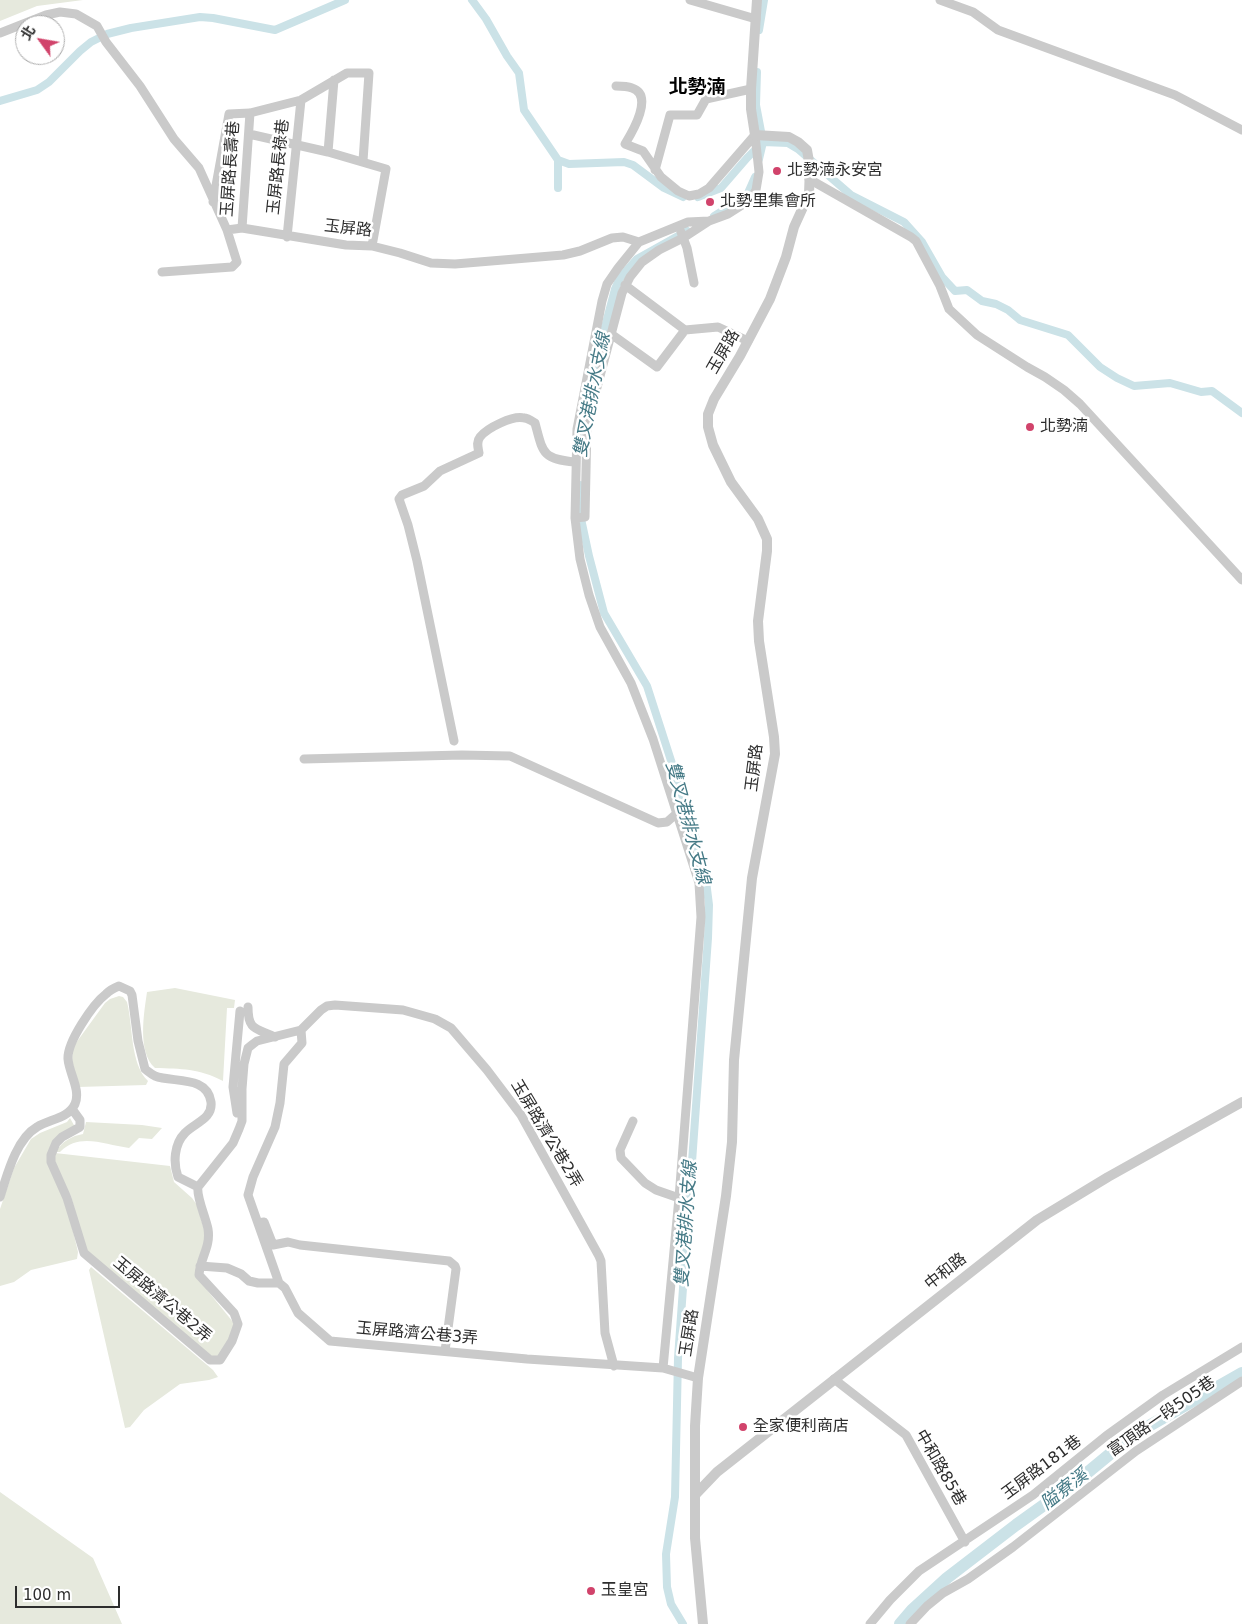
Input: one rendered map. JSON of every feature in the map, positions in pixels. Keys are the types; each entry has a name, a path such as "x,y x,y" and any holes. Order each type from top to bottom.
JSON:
{"street":[{"path":"690,0 756,19"},
{"name":"玉屏路","path":"698,1378 664,1368 701,917 699,883 646,720 631,683 600,627 589,595 580,559 575,518 575,462 577,429 602,302 608,284 618,268 640,242 678,225 688,222 709,221 728,214 750,200 756,190 759,172 758,139 751,109 751,89 757,0"},
{"path":"940,0 973,12 998,30 1175,95 1242,130"},
{"path":"0,33 46,15 60,12 76,14 97,26 106,42 140,86 174,139 199,168 227,230 237,262 232,267 162,272"},
{"path":"213,202 229,114 250,113 301,100 347,73 370,73 363,161"},
{"path":"328,152 334,80"},
{"path":"616,86 634,88 641,94 643,101 638,119 625,144 643,151 654,170 661,177 678,191 689,196 699,194 711,185 742,151 758,139"},
{"path":"654,170 670,115 697,115 706,99 751,89"},
{"name":"玉屏路長祿巷","path":"287,237 301,100"},
{"name":"玉屏路長壽巷","path":"242,228 250,113"},
{"path":"249,134 328,152 386,169 372,246"},
{"name":"玉屏路","path":"703,1624 695,1538 695,1426 698,1378 726,1196 732,1142 734,1060 752,878 775,754 759,641 758,621 767,539 758,519 731,482 713,445 708,427 708,414 714,398 748,341 770,299 786,257 794,227 809,194 810,167 807,150 789,137 758,139"},
{"path":"809,179 916,241 940,286 949,309 977,335 1064,390 1130,458 1242,580"},
{"path":"575,518 585,517 587,424 625,286 642,262 709,221"},
{"path":"678,225 687,248 694,283"},
{"name":"玉屏路","path":"227,230 242,228 287,237 346,245 372,246 431,263 455,264 563,255 580,251 612,238 623,237 640,242"},
{"path":"625,286 685,330 718,327 748,341"},
{"path":"611,334 657,367 685,330"},
{"path":"454,741 417,561 399,499 402,495 424,486 440,471 479,453 477,444 481,437 502,422 515,417 526,418 535,423 540,444 545,453 555,459 575,462"},
{"path":"304,759 462,755 510,756 658,823 667,822 676,814"},
{"path":"0,1197 10,1165 24,1139 37,1126 56,1119 72,1109 77,1099 77,1093 68,1053 74,1036 103,995 119,986 130,991 132,995 138,1041 145,1069 157,1076 194,1082 201,1086 208,1094 211,1103 210,1112 206,1118 186,1132 180,1141 174,1161 178,1177 198,1187"},
{"name":"玉屏路濟公巷2弄","path":"302,1030 321,1010 335,1005 402,1010 436,1020 457,1033 521,1115 599,1256 601,1261 605,1334 614,1366"},
{"path":"232,1143 237,1123 237,1108 232,1087 244,1009 251,1026 275,1037"},
{"path":"279,1283 258,1284 227,1268 200,1266 209,1241 208,1227 196,1192 232,1143 242,1121 242,1074 248,1048 258,1041 302,1030"},
{"name":"玉屏路濟公巷3弄","path":"302,1030 302,1043 284,1064 280,1103 275,1126 253,1177 248,1195 279,1283 285,1288 298,1313 330,1341 614,1366 664,1368"},
{"name":"中和路","path":"695,1495 717,1472 1038,1220 1108,1177 1241,1105"},
{"name":"玉屏路濟公巷2弄","path":"72,1109 80,1120 80,1127 68,1133 56,1143 50,1162 68,1198 84,1254 210,1360 216,1361 220,1360 232,1341 238,1324 234,1313 199,1275 200,1266"},
{"path":"633,1121 620,1150 621,1158 645,1183 656,1190 679,1198"},
{"path":"258,1223 264,1222 273,1245 288,1242 300,1245 449,1261 456,1269 445,1351"},
{"name":"玉屏路181巷","path":"870,1624 890,1600 919,1571 1033,1495 1106,1436 1163,1395 1242,1347"},
{"name":"中和路85巷","path":"834,1379 906,1435 965,1542"},
{"name":"富頂路一段505巷","path":"910,1624 943,1593 968,1579 1013,1547 1136,1451 1242,1381"}],"shaded area":[{"path":"0,0 83,0 37,6 0,21"},
{"path":"175,988 235,1000 234,1008 227,1008 223,1081 198,1071 155,1068 149,1061 143,1032 147,992"},
{"path":"119,996 123,997 127,1002 135,1055 142,1074 148,1081 146,1085 78,1087 72,1060 73,1047 105,1003"},
{"path":"70,1118 75,1127 50,1149 66,1201 78,1252 77,1259 31,1270 14,1282 0,1286 0,1209 14,1168 31,1139 40,1133 67,1122"},
{"path":"86,1122 162,1128 152,1139 139,1138 129,1148 84,1141 56,1152 68,1140 83,1134"},
{"path":"55,1153 170,1166 174,1182 197,1205 206,1237 200,1262 207,1290 233,1322 235,1328 220,1357 213,1360 87,1254 71,1196 54,1167"},
{"path":"91,1267 213,1370 218,1377 180,1384 144,1410 130,1427 125,1428 89,1270"},
{"path":"0,1492 93,1558 122,1624 0,1624"}],"waterway":[{"path":"0,101 37,90 49,82 91,42 107,34 131,28 200,17 275,30 345,0"},
{"path":"472,0 519,73 524,110 558,160 558,188"},
{"path":"759,30 764,0"},
{"path":"757,72 756,105 763,142 759,159"},
{"path":"698,197 721,188 763,142 788,143 798,149 851,195 904,222 922,242 942,277 955,291 967,290 982,301 996,304 1008,310 1020,320 1068,335 1100,367 1134,386 1170,383 1201,392 1212,391 1242,413"},
{"path":"558,160 569,164 624,162 633,165 664,188 683,197"},
{"name":"雙叉港排水支線","path":"714,216 747,195 755,177"},
{"name":"雙叉港排水支線","path":"588,397 615,289 620,278 637,259 687,231"},
{"name":"雙叉港排水支線","path":"580,441 584,416"},
{"name":"雙叉港排水支線","path":"580,485 580,514 604,613 647,686 694,832 706,881 709,905 678,1358 675,1497 666,1554 667,1587 671,1604 683,1624"},
{"name":"隘寮溪","path":"900,1624 912,1610 947,1578 1076,1482 1133,1435 1242,1373"}],"place":[{"name":"北勢湳永安宮","path":"777,171"},
{"name":"北勢里集會所","path":"710,202"},
{"name":"北勢湳","path":"1030,427"},
{"name":"全家便利商店","path":"743,1427"},
{"name":"玉皇宮","path":"591,1591"}],"district":[{"name":"北勢湳","path":"697,88"}]}
